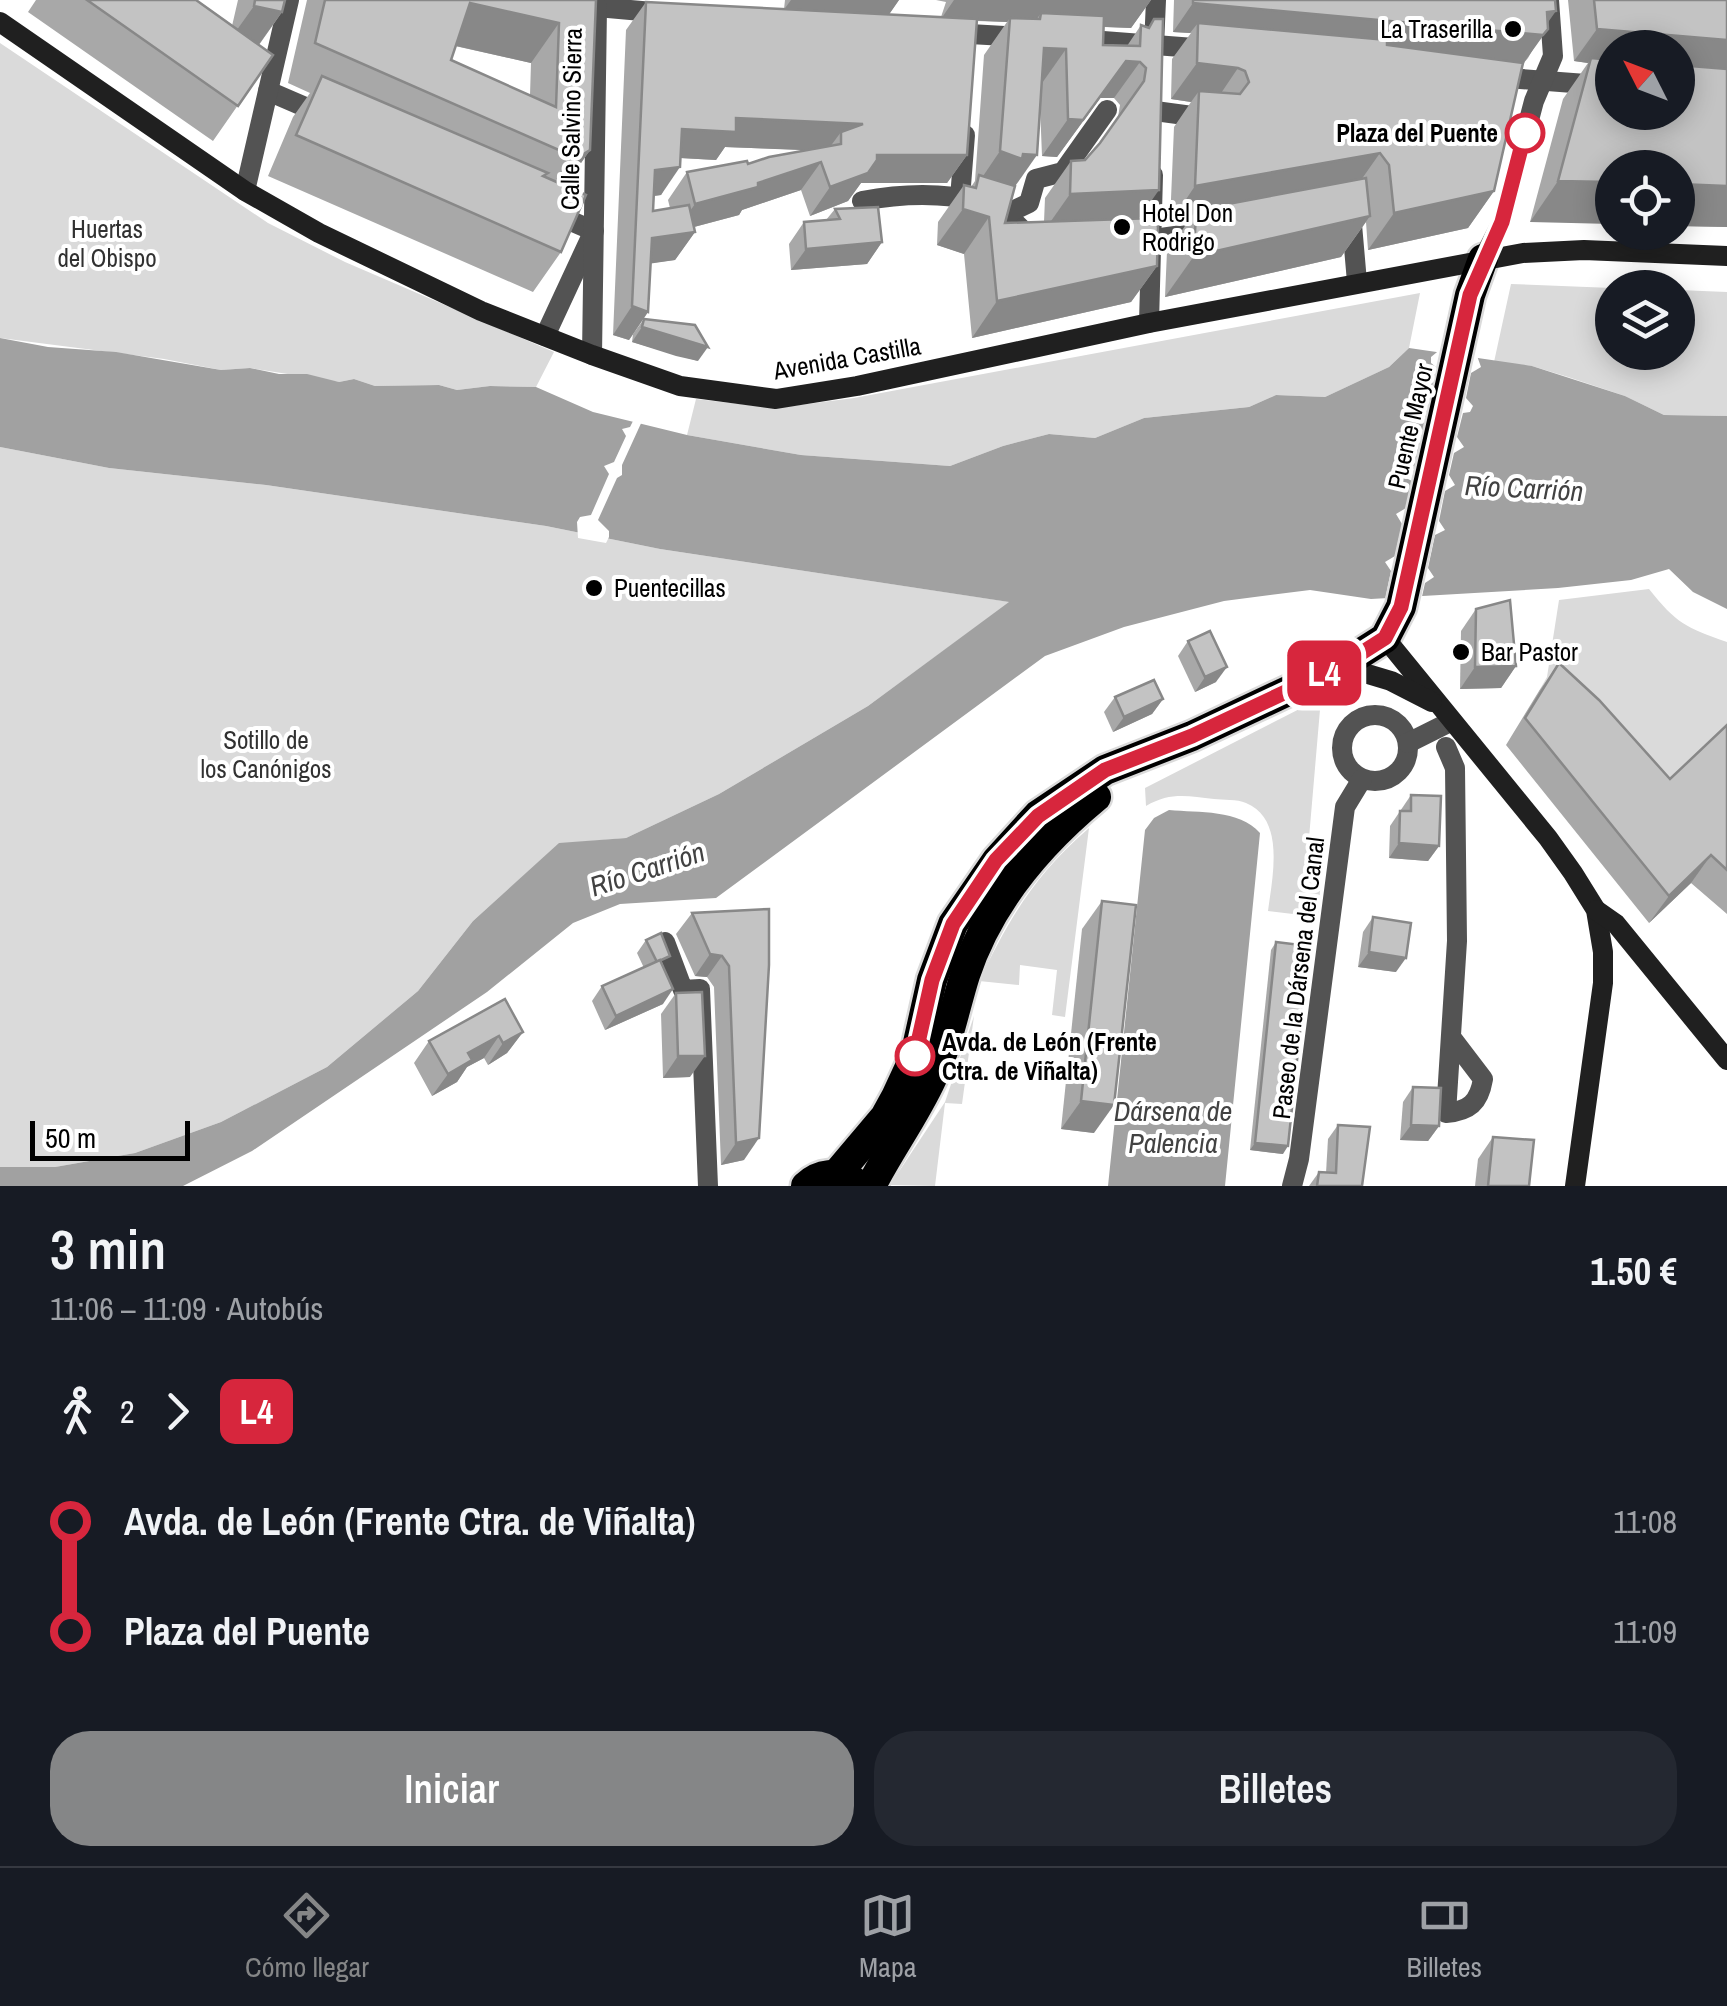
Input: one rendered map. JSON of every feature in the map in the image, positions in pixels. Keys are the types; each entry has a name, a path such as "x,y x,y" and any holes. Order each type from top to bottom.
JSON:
{"highway":[{"name":"Puente Mayor","path":"1385,638 1401,607 1472,290 1483,259"},
{"path":"806,1186 823,1176 847,1180 896,1098 915,1056 932,980 953,924 996,860 1038,816 1105,770 1192,736 1341,666 1385,638"},
{"path":"871,1186 931,1081 978,942 1028,862 1061,825 1102,792 1192,736"}],"main road":[{"name":"Avenida Castilla","path":"0,22 245,191 354,251 481,311 680,386 776,399 856,386 1358,282 1523,253 1584,250 1727,256"},
{"path":"1385,638 1548,838 1596,910 1616,924 1727,1060"},
{"path":"1341,666 1411,689 1446,714"},
{"path":"1575,1186 1603,983 1596,910"},
{"path":"1603,952 1644,958"}],"street":[{"path":"245,191 264,82 288,0"},
{"path":"1154,53 1156,0"},
{"path":"1483,259 1502,222 1529,117 1553,56 1549,0"},
{"path":"571,1 682,15"},
{"name":"Calle Salvino Sierra","path":"592,356 597,7"},
{"path":"934,32 971,44 1051,38 1154,53 1236,52"},
{"path":"1481,76 1595,85"},
{"path":"264,82 336,120"},
{"path":"960,198 967,108"},
{"path":"1006,214 1029,203 1036,179 1063,172 1107,110"},
{"path":"1149,323 1155,121 1210,118"},
{"path":"862,201 905,193 960,198 1006,214 1038,245 1046,245"},
{"path":"1332,206 1350,203 1358,282"},
{"path":"532,204 594,230"},
{"path":"1114,242 1223,228"},
{"name":"Calle Salvino Sierra","path":"545,336 594,230"},
{"path":"1408,749 1404,732 1387,717 1364,716 1346,730 1341,753 1352,773 1362,780 1390,778 1398,772 1408,749 1446,714"},
{"path":"1408,749 1446,747 1467,739"},
{"path":"1446,747 1455,768 1457,941 1451,1037"},
{"name":"Paseo de la Dársena del Canal","path":"1292,1186 1299,1159 1345,807 1362,780"},
{"path":"665,942 682,990 700,989 708,1186"}],"green space":[{"name":"Huertas del Obispo","path":"0,43 268,223 345,262 554,352 536,387 457,390 439,385 375,386 354,379 339,382 250,368 221,370 0,338"},
{"path":"1511,284 1595,287 1595,370 1695,370 1695,291 1727,292 1727,416 1664,415 1625,396 1568,377 1532,366 1494,362"},
{"path":"1420,293 1409,348 1389,367 1325,397 1276,395 1249,407 1144,418 1095,438 1049,434 950,466 801,455 687,435 696,399 776,408 854,398"},
{"name":"Sotillo de los Canónigos","path":"0,447 109,468 266,485 546,526 660,549 1010,602 868,706 719,794 626,838 559,844 473,921 418,991 327,1067 221,1122 135,1153 55,1167 0,1167"},
{"path":"1649,589 1683,623 1727,642 1727,755 1664,794 1539,691 1547,677 1559,600"},
{"path":"1321,698 1309,838 1324,839 1318,917 1268,911 1274,851 1267,822 1259,811 1238,801 1187,796 1146,806 1145,788"},
{"path":"1089,828 1065,1017 1052,1015 1057,970 1020,965 1019,985 979,981 1001,937 1038,880"},
{"path":"974,1016 962,1104 945,1103 935,1186 890,1185 945,1102"}],"water":[{"name":"Río Carrión","path":"0,338 221,370 250,368 339,382 354,379 375,386 439,385 457,390 536,387 593,412 687,435 801,455 950,466 1049,434 1095,438 1144,418 1249,407 1276,395 1325,397 1389,367 1409,348 1532,366 1625,396 1664,415 1727,416 1727,609 1693,592 1669,569 1631,580 1558,588 1371,599 1310,590 1224,601 1124,627 1045,656 716,898 620,904 573,923 487,992 252,1151 183,1186 0,1186 0,1167 55,1167 135,1153 221,1122 327,1067 418,991 473,921 559,843 626,838 719,794 868,706 1009,602 660,549 546,526 266,485 109,468 0,447"},
{"name":"Dársena de Palencia","path":"1169,810 1230,816 1260,833 1225,1186 1108,1186 1145,830 1154,818"}],"pier":[{"path":"1442,348 1476,353 1481,367 1471,373 1466,398 1473,406 1470,412 1463,413 1457,437 1464,447 1454,453 1449,475 1455,485 1445,491 1439,521 1445,530 1435,535 1428,568 1434,577 1425,583 1421,601 1391,603 1385,600 1391,571 1385,562 1395,556 1402,524 1396,514 1406,508 1412,481 1406,478 1406,472 1415,468 1420,444 1414,434 1423,430 1429,406 1423,397 1432,391 1437,368 1431,357"},
{"path":"635,417 643,419 622,465 622,475 598,520 609,531 609,537 606,543 578,538 577,522 580,517 591,515 609,474 604,466 614,462 626,436 622,429 630,427"}],"building":[{"path":"87,0 196,0 273,55 238,106"},
{"path":"255,0 285,0 282,12 254,6"},
{"path":"325,0 596,0 590,150 577,158 315,43","holes":["470,3 559,23 556,107 451,60"]},
{"path":"1193,0 1555,0 1556,11 1547,12 1548,29 1543,35"},
{"path":"1594,0 1727,0 1727,40 1695,37 1695,30 1597,29"},
{"path":"646,2 977,19 967,155 877,155 868,173 830,187 821,162 758,183 758,187 695,204 687,172 747,161 748,164 841,144 841,132 863,124 736,118 736,132 682,129 680,167 655,170 653,211 689,205 695,232 652,238 648,312 632,306"},
{"path":"1041,13 1104,16 1103,45 1140,46 1141,25 1149,28 1154,19 1163,19 1159,190 1070,194 1071,161 1085,160 1144,81 1146,68 1140,62 1126,61 1083,120 1068,119 1066,49 1044,48 1037,155 1023,154 1022,159 1000,151 1010,18 1040,19"},
{"path":"1198,23 1387,40 1387,45 1523,63 1494,191 1394,213 1389,165 1380,153 1195,186 1199,91 1240,94 1249,82 1245,71 1238,68 1197,63"},
{"path":"1591,58 1595,58 1595,130 1695,130 1695,66 1727,69 1727,186 1695,185 1695,150 1595,150 1595,182 1558,181"},
{"path":"322,76 548,173 543,176 586,195 561,252 296,135"},
{"path":"979,175 1015,186 1005,223 1155,218 1157,266 997,301 989,217 963,209 964,185 976,188"},
{"path":"1366,178 1370,216 1194,256 1196,210"},
{"path":"878,207 882,242 806,249 804,222 840,219 835,209"},
{"path":"644,319 695,325 708,347 642,327"},
{"path":"1510,600 1516,666 1475,667 1476,609"},
{"path":"1210,631 1227,667 1205,677 1188,641"},
{"path":"1559,663 1599,700 1670,779 1727,725 1727,870 1711,855 1669,896 1525,718"},
{"path":"1154,680 1163,699 1124,717 1115,697"},
{"path":"1411,795 1441,796 1439,846 1399,843 1400,811 1411,811"},
{"path":"1102,901 1136,905 1114,1105 1081,1101"},
{"path":"769,909 759,1138 736,1143 729,966 722,956 710,954 692,913"},
{"path":"1373,917 1411,923 1406,958 1369,952"},
{"path":"661,933 670,956 657,962 646,940"},
{"path":"1276,942 1309,946 1288,1146 1255,1143"},
{"path":"660,960 673,989 616,1016 602,986"},
{"path":"702,992 705,1056 678,1056 676,993"},
{"path":"505,999 523,1032 503,1043 499,1036 468,1053 472,1060 448,1074 429,1041"},
{"path":"1413,1087 1441,1088 1439,1126 1411,1125"},
{"path":"1338,1125 1370,1127 1362,1186 1317,1186 1319,1172 1336,1173"},
{"path":"1493,1137 1534,1140 1529,1186 1488,1186"}],"bus line":[{"name":"L4","path":"915,1056 932,980 953,924 996,860 1038,816 1105,770 1192,736 1341,666 1385,638 1401,607 1472,290 1502,222 1525,133"}],"place":[{"name":"La Traserilla","path":"1513,29"},
{"name":"Plaza del Puente","path":"1525,133"},
{"name":"Hotel Don Rodrigo","path":"1122,227"},
{"name":"Puentecillas","path":"594,588"},
{"name":"Bar Pastor","path":"1461,652"},
{"name":"Avda. de León (Frente Ctra. de Viñalta)","path":"915,1056"}]}
